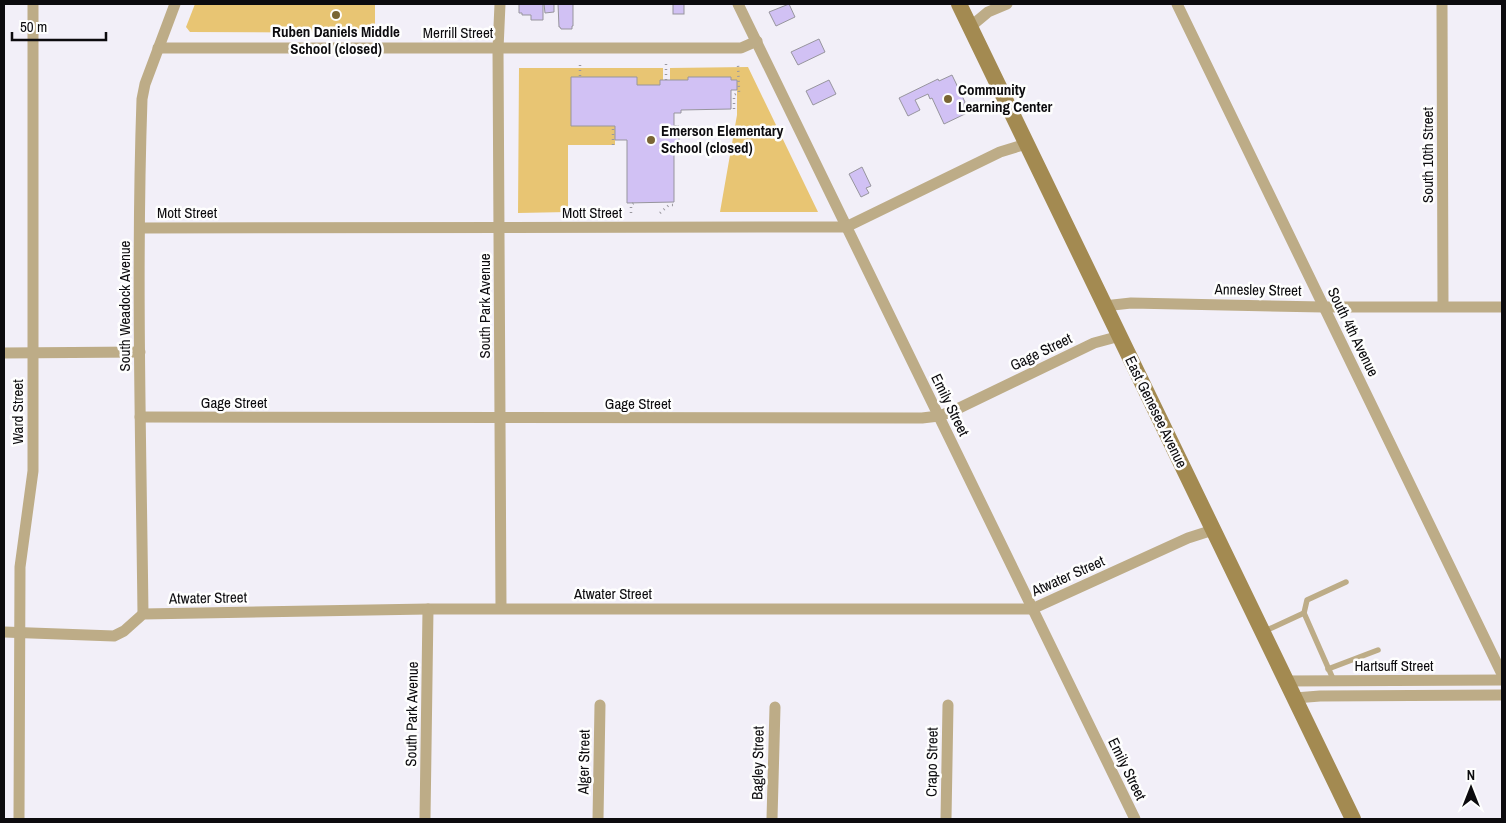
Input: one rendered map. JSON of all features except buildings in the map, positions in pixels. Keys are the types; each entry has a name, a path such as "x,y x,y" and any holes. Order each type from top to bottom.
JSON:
{"main road":[{"name":"East Genesee Avenue","path":"958,4 1353,819"}],"street":[{"name":"Ward Street","path":"19,819 20,567 33,471 33,4"},
{"name":"South Weadock Avenue","path":"143,614 140,418 142,100 145,84 174,4"},
{"name":"South Park Avenue","path":"500,4 498,48 501,608"},
{"name":"Emily Street","path":"738,4 1135,819"},
{"path":"970,27 988,12 1007,4"},
{"name":"South 4th Avenue","path":"1177,4 1502,674"},
{"name":"South 10th Street","path":"1442,4 1443,306"},
{"name":"Merrill Street","path":"158,48 741,48 757,41"},
{"name":"Mott Street","path":"140,228 846,227 1000,152 1026,144"},
{"name":"Annesley Street","path":"1104,306 1130,303 1502,307"},
{"name":"Gage Street","path":"140,418 922,418 953,412 1094,343 1120,336"},
{"path":"4,353 140,352"},
{"name":"Atwater Street","path":"143,614 501,608 1032,609 1188,538 1213,530"},
{"name":"South Park Avenue","path":"425,819 428,609"},
{"path":"4,632 114,636 124,631 143,614"},
{"name":"Hartsuff Street","path":"1286,681 1502,680"},
{"name":"Hartsuff Street","path":"1295,698 1320,696 1502,694"},
{"name":"Alger Street","path":"598,819 600,705"},
{"name":"Crapo Street","path":"946,819 948,705"},
{"name":"Bagley Street","path":"772,819 775,707"}],"lane":[{"path":"1334,681 1304,613 1306,600 1346,582"},
{"path":"1263,632 1304,613"},
{"path":"1328,669 1378,650"}],"path":[{"path":"666,64 666,80"},
{"path":"734,109 734,95 739,92 738,64"},
{"path":"580,65 580,77"},
{"path":"613,145 613,127 615,127"},
{"path":"631,213 631,205 635,202"},
{"path":"660,213 674,205"}],"shaded area":[{"name":"Ruben Daniels Middle School (closed)","path":"195,4 375,4 375,33 190,32 186,27"},
{"path":"748,67 818,212 720,212 737,115 737,80 731,80 731,77 688,77 688,80 670,80 670,68"},
{"path":"519,68 663,68 663,80 660,80 660,85 637,85 637,77 571,77 571,126 615,126 615,145 568,145 568,212 518,213"}],"place":[{"name":"Ruben Daniels Middle School (closed)","path":"336,15"},
{"name":"Community Learning Center","path":"948,99"},
{"name":"Emerson Elementary School (closed)","path":"651,140"}]}
